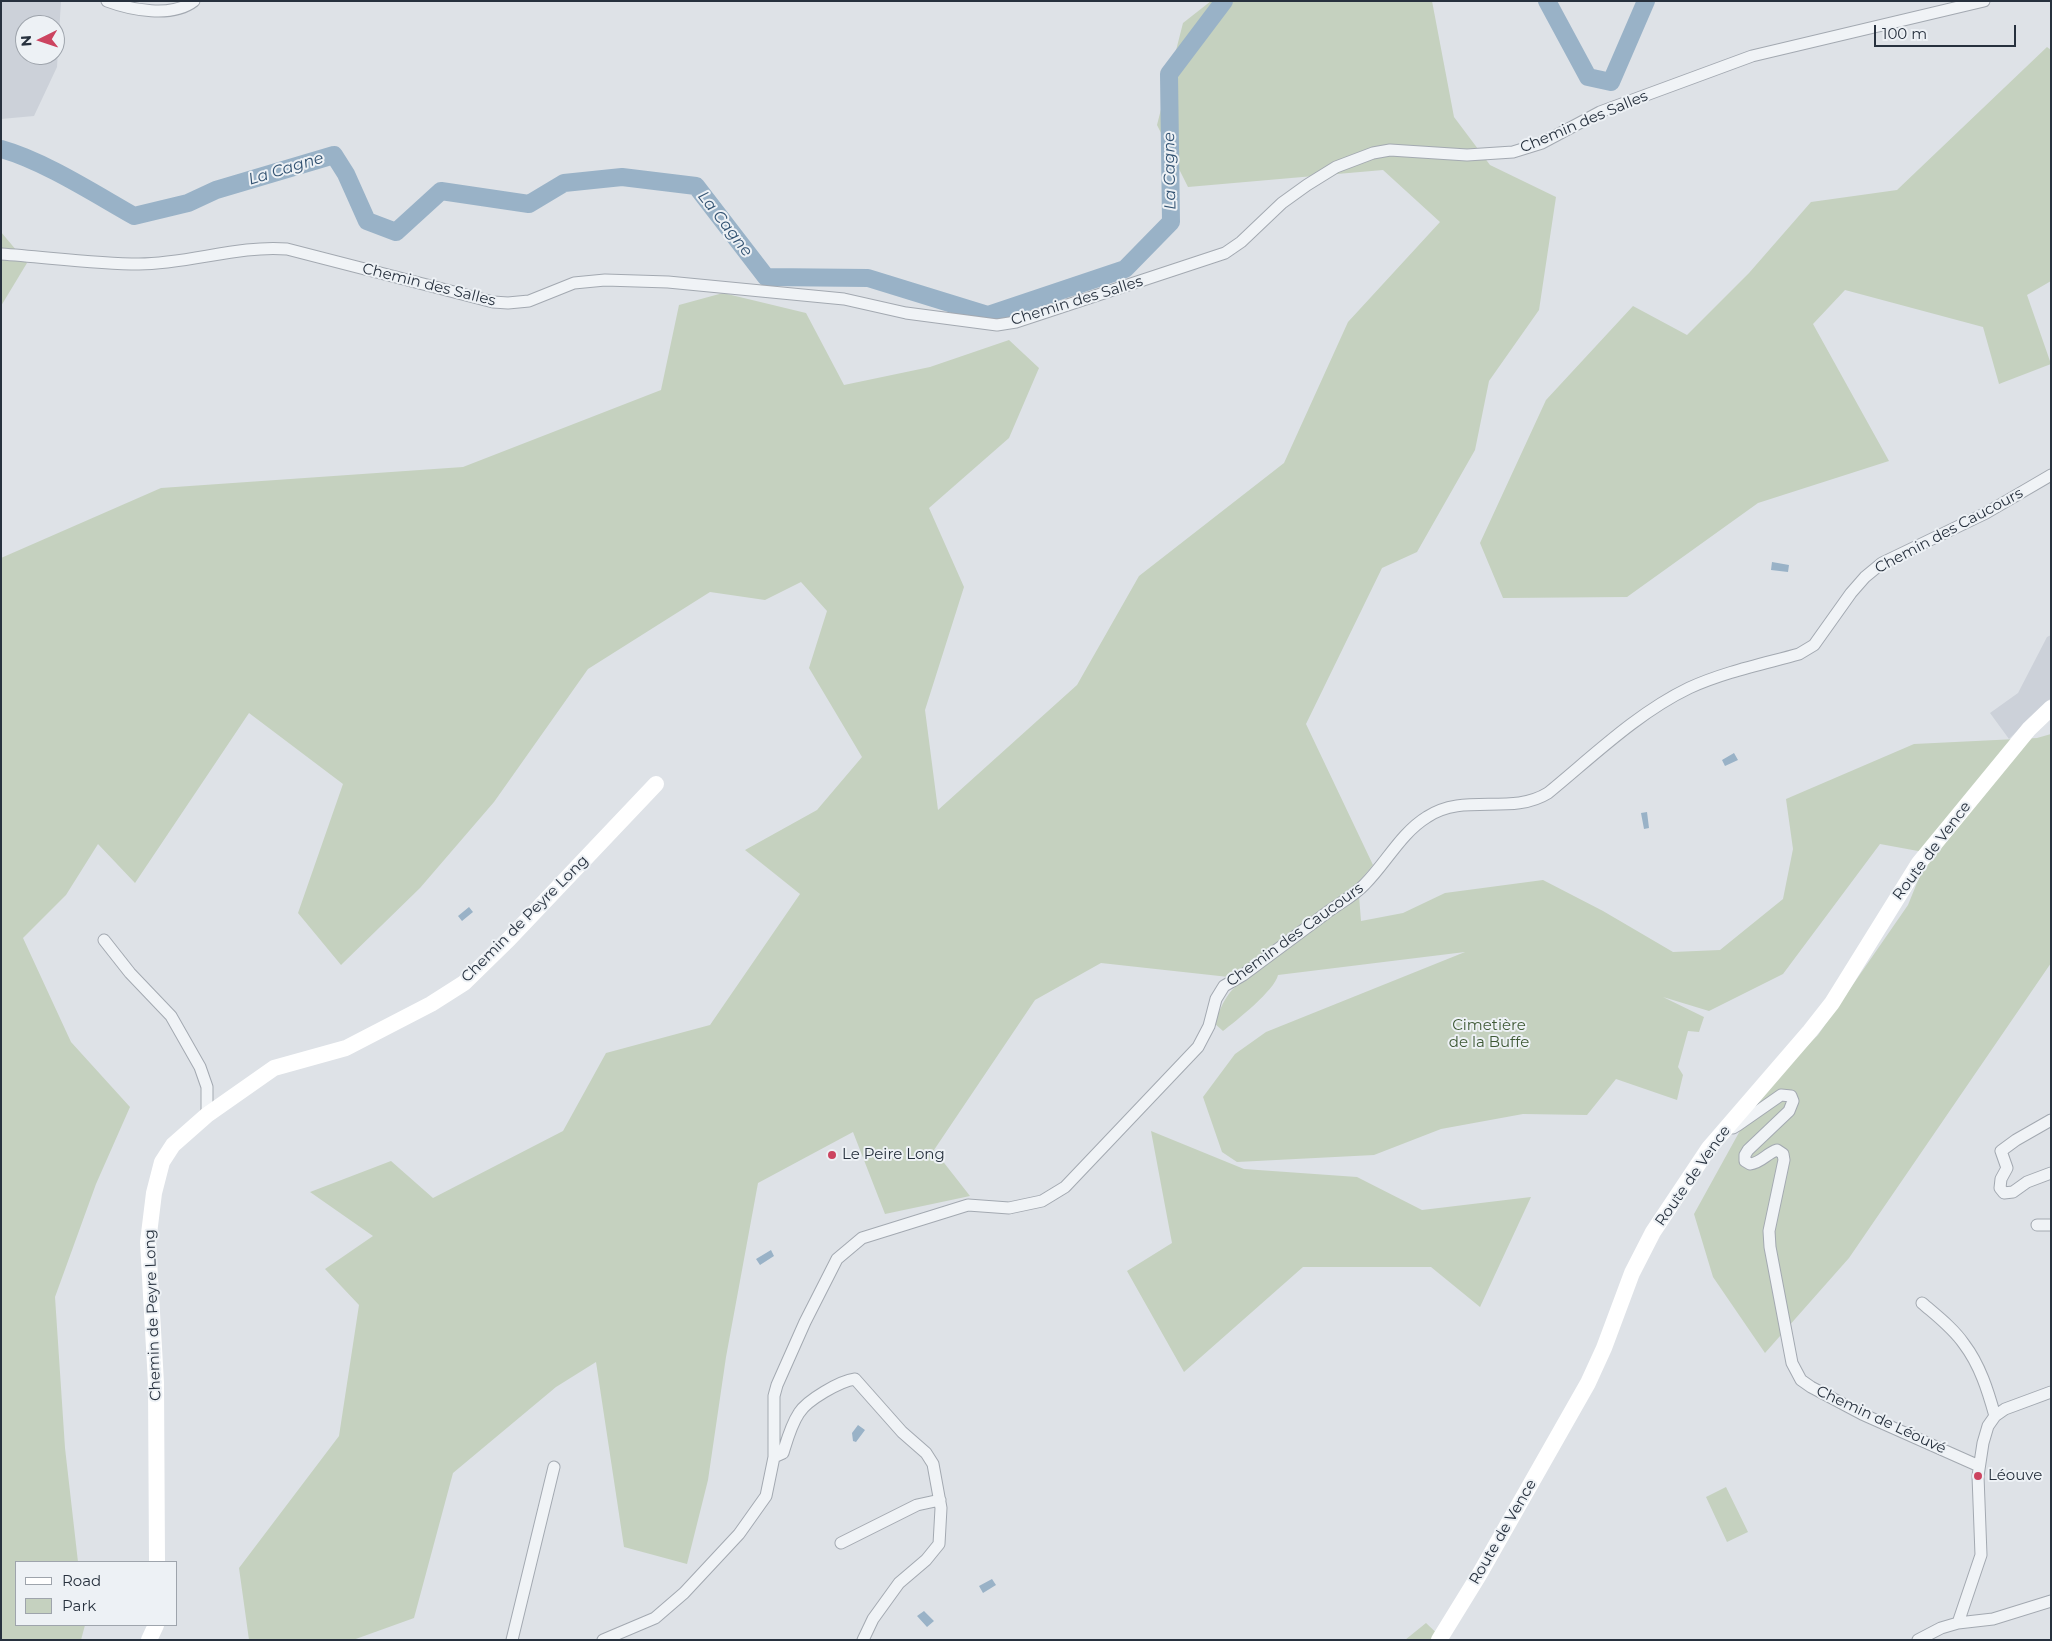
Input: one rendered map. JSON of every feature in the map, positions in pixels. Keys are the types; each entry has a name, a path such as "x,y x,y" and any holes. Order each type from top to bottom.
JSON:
{"main road":[{"name":"Route de Vence","path":"1439,1640 1479,1575 1588,1383 1604,1348 1632,1273 1653,1232 1708,1148 1832,1003 1919,864 2029,729 2051,708"},
{"name":"Chemin de Peyre Long","path":"157,1561 156,1383 148,1242 154,1193 162,1162 173,1145 207,1115 274,1068 346,1048 431,1004 464,983 509,939 656,784"},
{"path":"149,1640 156,1626"}],"street":[{"path":"107,1 121,6 150,11 175,9 194,1"},
{"name":"Chemin des Salles","path":"1,254 139,264 184,260 266,247 287,249 493,302 508,304 529,301 574,283 605,280 668,282 844,299 906,313 997,325 1016,322 1225,253 1241,242 1282,203 1307,184 1336,167 1373,154 1390,150 1467,155 1513,152 1542,143 1600,112 1752,56 1984,1"},
{"name":"Chemin des Caucours","path":"604,1640 655,1618 684,1593 733,1541 766,1496 774,1457 774,1396 777,1385 805,1322 837,1259 862,1238 968,1205 1008,1208 1042,1201 1066,1188 1198,1047 1210,1026 1216,999 1224,986 1242,975 1365,885 1408,833 1426,817 1444,808 1462,804 1536,801 1548,794 1627,728 1674,696 1714,678 1799,654 1809,649 1814,645 1851,593 1865,577 1882,563 1986,513 2051,475"},
{"path":"104,940 130,973 171,1016 200,1067 207,1087 207,1115"},
{"name":"Chemin de Léouvé","path":"1726,1127 1733,1128 1781,1095 1791,1096 1793,1101 1789,1111 1745,1155 1746,1161 1750,1164 1762,1159 1770,1152 1777,1150 1783,1154 1784,1160 1769,1232 1770,1247 1792,1363 1801,1380 1862,1414 1978,1466"},
{"path":"2051,1120 2000,1151 2007,1168 2001,1179 2000,1188 2004,1193 2013,1192 2027,1182 2051,1173"},
{"path":"2037,1225 2051,1225"},
{"path":"1922,1303 1953,1331 1978,1365 1995,1416"},
{"path":"774,1457 782,1454 801,1410 823,1393 847,1380 855,1380 902,1432 926,1454 933,1464 941,1508 939,1544 926,1560 899,1583 873,1619 863,1640"},
{"path":"1958,1623 1960,1612 1978,1568 1981,1555 1978,1466 1988,1426 1995,1416 2005,1408 2051,1392"},
{"path":"512,1640 554,1467"},
{"path":"841,1543 917,1505 940,1500"},
{"path":"1918,1640 1942,1628 1958,1623 1993,1619 2051,1601"}],"shaded area":[{"path":"1,1 61,1 60,15 15,15 15,65 57,65 34,116 1,119"},
{"path":"2051,635 2051,698 2009,739 1990,713 2018,693 2047,637"}],"green space":[{"name":"Cimetière de la Buffe","path":"1211,1 1432,1 1454,117 1490,165 1556,197 1539,310 1489,381 1475,450 1417,552 1382,568 1306,724 1373,865 1358,883 1361,921 1403,913 1445,893 1543,880 1603,911 1673,952 1720,950 1783,899 1793,849 1786,799 1914,744 2037,738 2051,734 2051,963 1849,1258 1765,1353 1713,1277 1694,1214 1763,1089 1818,1035 1908,905 1929,853 1880,844 1783,974 1709,1011 1663,997 1704,1017 1699,1032 1688,1031 1678,1067 1683,1075 1677,1100 1616,1079 1587,1115 1523,1114 1441,1129 1374,1155 1237,1162 1222,1152 1203,1097 1235,1054 1266,1032 1465,952 1278,975 1263,997 1223,1031 1214,1023 1220,1010 1230,992 1247,979 1101,963 1035,1000 934,1150 970,1196 885,1214 853,1132 758,1183 726,1357 708,1480 687,1564 624,1547 596,1362 556,1387 453,1473 414,1618 353,1640 249,1640 239,1568 339,1436 359,1305 325,1269 373,1236 310,1192 391,1161 433,1198 563,1131 606,1053 710,1025 800,894 745,850 817,810 862,757 809,668 827,611 801,582 765,600 710,592 588,669 494,802 420,888 341,965 298,913 343,784 249,713 135,883 98,844 66,895 23,938 71,1042 130,1107 96,1184 55,1297 65,1448 78,1561 15,1561 15,1626 85,1626 81,1640 1,1640 1,558 161,488 463,467 661,390 679,305 723,293 806,313 844,385 930,367 1009,340 1039,368 1009,438 929,508 964,587 925,710 938,810 1077,685 1139,576 1284,463 1348,322 1440,222 1383,170 1188,187 1157,125 1183,23"},
{"path":"2047,47 2051,50 2051,281 2027,295 2051,364 1999,384 1983,327 1845,290 1813,324 1889,461 1758,503 1627,597 1503,598 1480,543 1546,400 1633,306 1687,335 1749,273 1811,202 1897,190"},
{"path":"1,232 27,263 1,306"},
{"path":"1151,1131 1244,1169 1357,1177 1422,1210 1531,1197 1480,1307 1431,1267 1303,1267 1184,1372 1127,1271 1172,1243"},
{"path":"1726,1487 1748,1532 1727,1542 1706,1497"},
{"path":"1426,1623 1444,1640 1405,1640"}],"water":[{"path":"1772,562 1789,565 1788,572 1771,570"},
{"path":"1734,753 1738,760 1725,766 1722,760"},
{"path":"1647,812 1649,828 1644,829 1641,813"},
{"path":"469,907 473,912 462,921 458,916"},
{"path":"771,1250 774,1256 760,1265 756,1259"},
{"path":"858,1425 865,1430 856,1442 853,1441 852,1433"},
{"path":"992,1579 996,1585 983,1593 979,1586"},
{"path":"924,1611 934,1621 927,1627 917,1616"}],"waterway":[{"name":"La Cagne","path":"1,149 52,170 134,216 188,203 216,190 334,155 346,174 367,221 396,232 441,191 529,204 564,183 622,177 696,186 766,277 868,278 988,315 1125,269 1171,222 1169,74 1224,1"},
{"name":"La Cagne","path":"1547,1 1588,77 1611,82 1646,1"}],"place":[{"name":"Le Peire Long","path":"832,1155"},
{"name":"Léouve","path":"1978,1476"}]}
